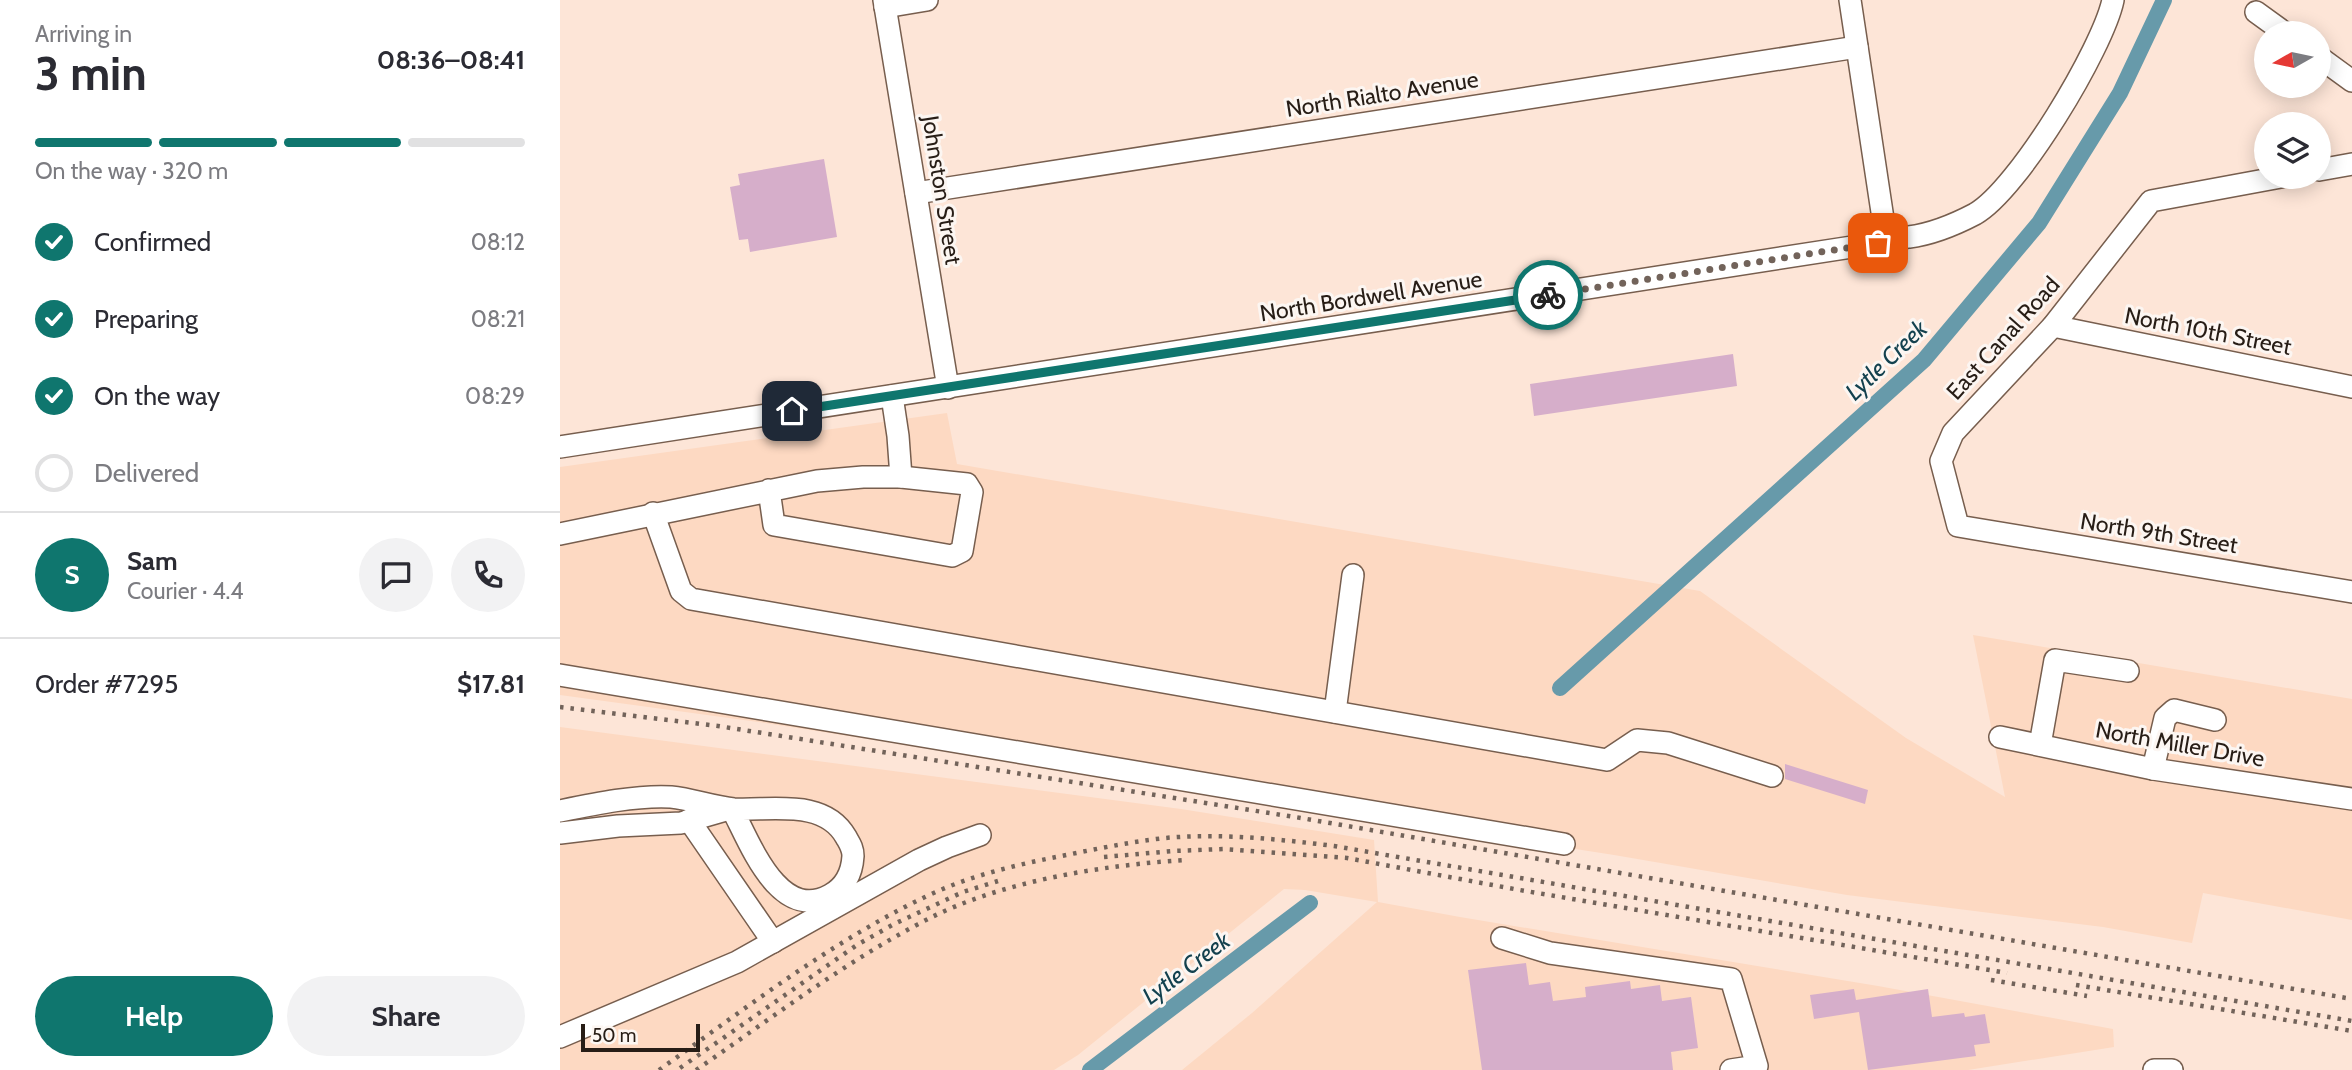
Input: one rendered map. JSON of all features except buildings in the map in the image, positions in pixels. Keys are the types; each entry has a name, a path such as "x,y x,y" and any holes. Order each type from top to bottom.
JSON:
{"street":[{"path":"885,3 927,0"},
{"path":"1850,0 1885,232 1884,240"},
{"name":"North Bordwell Avenue","path":"560,447 1640,281 1878,243 1942,230 1978,212 2003,192 2029,157 2068,95 2109,18 2113,0"},
{"name":"Johnston Street","path":"885,3 948,388"},
{"path":"2256,12 2269,21"},
{"name":"North Rialto Avenue","path":"916,193 1857,47"},
{"path":"2331,66 2352,81"},
{"path":"2331,168 2352,164"},
{"name":"East Canal Road","path":"1958,526 1941,461 1953,433 2053,326 2151,201 2254,182"},
{"name":"North 10th Street","path":"2053,326 2352,387"},
{"path":"892,396 901,477"},
{"path":"560,534 653,513 769,490 840,478 901,477 967,484 972,492 962,551 952,556 774,525 769,490"},
{"path":"653,513 681,591 691,600 1607,760 1637,740 1668,743 1772,776"},
{"name":"North 9th Street","path":"1958,526 2352,592"},
{"path":"1335,712 1353,575"},
{"path":"2040,745 2055,660 2128,671"},
{"path":"560,675 1564,844"},
{"path":"2153,769 2165,718 2174,710 2215,719"},
{"name":"North Miller Drive","path":"2000,737 2153,769 2352,799"},
{"path":"560,811 607,802 670,797 732,809 797,809 823,815 841,828 853,848 852,868 837,899"},
{"path":"560,833 689,820 732,809"},
{"path":"732,809 776,887 799,901 837,899"},
{"path":"689,820 774,942"},
{"path":"560,1037 737,962 774,942 837,899 947,846 980,835"},
{"path":"1502,938 1550,953 1731,979 1757,1066 1731,1070"},
{"path":"2154,1070 2172,1070"}],"shaded area":[{"path":"947,413 957,464 1700,591 1906,738 2005,797 1973,635 2352,699 2352,920 2203,893 2192,943 2103,927 1847,895 1614,855 1016,762 560,695 560,467"},
{"path":"560,727 1181,809 1374,840 1378,902 1878,986 2113,1029 2114,1047 1968,1070 1182,1070 1252,1013 1377,902 1284,889 1078,1055 1054,1070 560,1070"}],"waterway":[{"name":"Lytle Creek","path":"1560,688 1924,360 2039,223 2120,93 2164,0"},
{"name":"Lytle Creek","path":"1090,1070 1310,903"}],"railway":[{"path":"560,707 718,726 1301,818 2352,999"},
{"path":"659,1070 821,956 890,915 941,890 989,873 1039,860 1137,842 1207,836 1334,846 2352,1021"},
{"path":"1104,857 1224,849 1347,858 2007,973"},
{"path":"696,1070 868,953 957,906 988,894 1054,877 1121,866 1186,860"},
{"path":"680,1068 857,945 894,924 963,892 998,881"},
{"path":"1991,980 2087,996"},
{"path":"2076,985 2352,1031"}],"way so far":[{"path":"1548,295 1878,243"}],"route":[{"path":"792,411 1548,295"}]}
